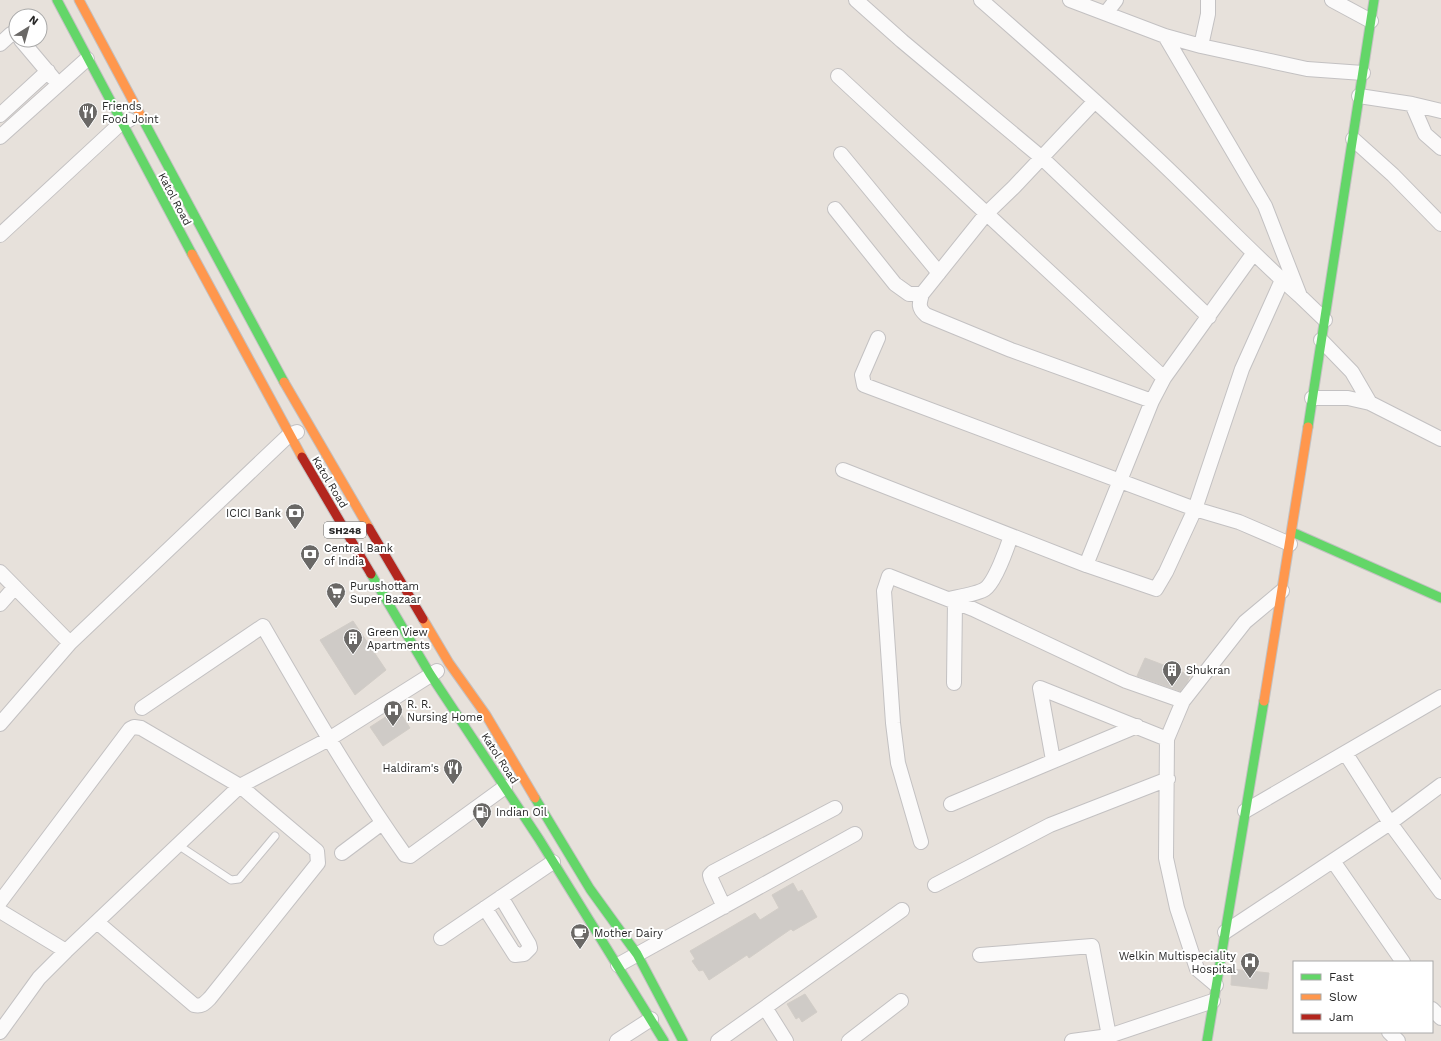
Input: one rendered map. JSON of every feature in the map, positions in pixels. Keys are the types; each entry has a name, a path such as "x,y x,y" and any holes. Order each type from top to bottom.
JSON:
{"main road":[{"name":"Katol Road","path":"56,0 288,435 430,674 553,862 664,1041"},
{"name":"Katol Road","path":"79,0 310,427 449,663 486,715 590,889 636,954 683,1041"},
{"path":"1207,1041 1291,538 1297,522 1312,398 1374,0"},
{"path":"1291,538 1441,598"}],"street":[{"path":"856,0 902,41 1042,158 1208,317"},
{"path":"981,0 1148,150 1253,254 1325,320"},
{"path":"1070,0 1165,36 1201,46 1307,68 1363,73"},
{"path":"1106,13 1116,0"},
{"path":"1201,46 1208,14 1208,0"},
{"path":"1332,0 1371,21"},
{"path":"1165,36 1265,206 1300,296"},
{"path":"0,44 8,37"},
{"path":"28,48 58,84"},
{"path":"0,137 87,59"},
{"path":"0,114 48,71"},
{"path":"838,76 1164,378"},
{"path":"1359,96 1412,104 1441,111"},
{"path":"1095,101 1042,158 986,214 922,294 918,305 921,311 926,315 1011,350 1152,401"},
{"path":"1412,104 1425,134 1441,148"},
{"path":"0,235 121,123 141,116"},
{"path":"1352,139 1394,176 1441,224"},
{"path":"841,154 939,273"},
{"path":"835,209 895,284 909,294 922,294"},
{"path":"1086,565 1152,401 1164,378 1253,254"},
{"path":"843,470 1086,565 1156,589 1166,572 1195,509 1242,369 1282,280"},
{"path":"878,338 862,375 864,385 1195,509 1291,538"},
{"path":"1322,340 1352,372 1370,403"},
{"path":"1312,398 1348,398 1370,403 1441,439"},
{"path":"0,724 70,643 288,435 310,427"},
{"path":"952,601 984,590 992,582 1005,554 1011,536"},
{"path":"0,572 70,643"},
{"path":"921,842 897,755 893,723 884,591 889,576 952,601 1126,681 1183,701"},
{"path":"0,604 15,587"},
{"path":"1216,986 1197,969 1177,908 1166,858 1168,779 1167,739 1183,701 1245,622 1282,591"},
{"path":"952,601 954,683"},
{"path":"142,708 263,626 329,739 382,823 405,855 410,856 505,787"},
{"path":"0,1032 39,978 240,786 329,739 449,663"},
{"path":"1053,760 1040,688 1167,739"},
{"path":"1245,810 1346,754 1441,697"},
{"path":"951,804 1137,726"},
{"path":"0,902 130,729 134,727 141,728 240,786 317,851 318,863 204,1004 198,1006 194,1005 97,922"},
{"path":"1346,754 1390,823 1441,892"},
{"path":"936,885 1050,825 1168,779"},
{"path":"1225,932 1390,823 1441,785"},
{"path":"724,907 711,879 710,875 712,872 835,808"},
{"path":"342,853 382,823"},
{"path":"618,965 855,834"},
{"path":"1333,861 1401,961"},
{"path":"441,938 553,862"},
{"path":"485,908 515,955 524,954 530,948 529,944 501,897"},
{"path":"718,1041 902,910"},
{"path":"0,911 66,951"},
{"path":"980,955 1092,946 1109,1036"},
{"path":"849,1041 901,1001"},
{"path":"1072,1041 1109,1036 1213,1001"},
{"path":"766,1008 786,1041"},
{"path":"1433,1010 1441,1018"},
{"path":"616,1041 651,1019"},
{"path":"1390,1033 1398,1041"}],"lane":[{"path":"178,845 231,880 235,881 239,879 275,836"}],"building":[{"name":"Green View Apartments","path":"353,621 386,670 355,695 320,640"},
{"name":"Shukran","path":"1145,658 1190,675 1187,683 1180,691 1137,676"},
{"path":"398,709 410,728 383,746 370,727"},
{"path":"793,883 798,892 802,890 817,917 793,931 791,929 749,958 747,955 709,980 703,970 699,971 692,961 695,959 690,951 755,913 760,920 779,908 772,895"},
{"path":"1232,969 1269,973 1267,989 1231,985"},
{"path":"805,994 817,1012 802,1022 799,1017 796,1019 787,1004"}],"traffic: fast":[{"path":"57,0 192,254"},
{"path":"1308,427 1374,0"},
{"path":"141,116 284,382"},
{"path":"1292,532 1441,598"},
{"path":"371,574 430,674 539,839 664,1041"},
{"path":"1207,1041 1264,701"},
{"path":"535,798 590,889 637,954 683,1041"}],"traffic: slow":[{"path":"79,0 141,116"},
{"path":"192,254 302,457"},
{"path":"284,382 369,528"},
{"path":"1264,701 1308,427"},
{"path":"423,619 449,663 486,715 535,798"}],"traffic: jam":[{"path":"302,457 371,574"},
{"path":"369,528 423,619"}],"place":[{"name":"Friends Food Joint","path":"88,129"},
{"name":"ICICI Bank","path":"295,530"},
{"name":"Central Bank of India","path":"310,571"},
{"name":"Purushottam Super Bazaar","path":"336,609"},
{"name":"Green View Apartments","path":"353,655"},
{"name":"Shukran","path":"1172,687"},
{"name":"R. R. Nursing Home","path":"393,727"},
{"name":"Haldiram's","path":"453,785"},
{"name":"Indian Oil","path":"482,829"},
{"name":"Mother Dairy","path":"580,950"},
{"name":"Welkin Multispeciality Hospital","path":"1250,979"}]}
